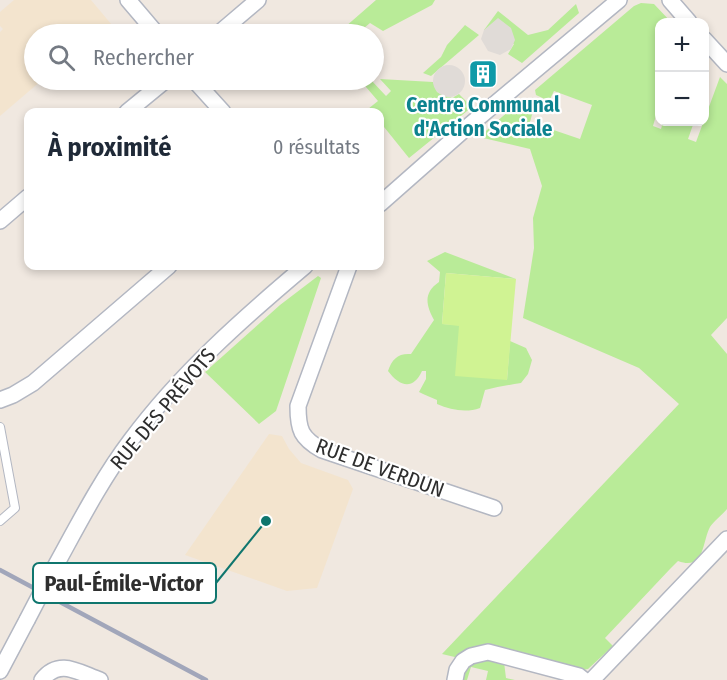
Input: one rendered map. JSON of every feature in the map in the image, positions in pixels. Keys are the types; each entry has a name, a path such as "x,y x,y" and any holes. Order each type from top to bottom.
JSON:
{"street":[{"path":"128,0 148,24"},
{"path":"230,24 258,0"},
{"path":"384,200 465,129 619,0"},
{"path":"670,0 686,18"},
{"path":"709,44 727,64"},
{"path":"132,108 154,90"},
{"path":"203,90 219,108"},
{"path":"0,221 24,200"},
{"path":"0,400 14,396 33,382 164,270"},
{"name":"RUE DES PRÉVOTS","path":"0,671 91,501 131,440 190,370 250,312 300,270"},
{"name":"RUE DE VERDUN","path":"348,270 298,406 299,429 304,437 322,450 494,508"},
{"path":"592,680 727,539"},
{"path":"455,680 457,670 463,661 471,656 488,652 579,676 584,680"},
{"path":"42,680 52,669 59,668 67,668 100,680"}],"lane":[{"path":"0,426 15,508 0,521"}],"shaded area":[{"path":"14,0 91,0 111,24 24,24 24,90 30,90 0,116 0,32 3,29 0,26 0,12"},
{"path":"498,18 511,28 515,40 511,49 500,55 488,51 481,39 484,30"},
{"path":"449,65 460,70 465,81 460,92 449,97 438,92 433,81 438,70"},
{"path":"269,434 282,436 301,463 348,480 353,489 317,588 287,591 185,555"}],"green space":[{"path":"376,0 435,0 432,5 384,30 384,24 348,24"},
{"path":"641,3 654,4 667,18 655,18 655,119 653,126 661,129 662,126 693,126 688,139 696,142 702,126 709,126 709,107 720,77 727,84 727,318 711,335 727,354 727,509 710,527 698,559 687,563 678,561 670,569 605,638 613,646 588,669 583,670 486,648 459,658 442,654 679,404 639,368 523,318 534,248 533,218 542,186 530,149 479,137 511,109 533,111 530,122 580,139 592,105 554,91 549,101 536,95 535,90 634,6"},
{"path":"576,4 579,13 522,63 508,54 514,44 484,30 498,11 528,35 548,30"},
{"path":"465,25 479,35 431,76 423,73 441,57 447,45"},
{"path":"384,79 433,82 437,92 452,98 459,94 472,107 409,158 384,127 384,108 369,108 378,101 369,90 380,90 386,96 391,91 384,83"},
{"path":"445,252 516,279 446,273 442,324 459,325 507,380 510,341 526,348 532,360 528,374 521,383 485,390 480,408 475,410 464,411 448,408 437,404 437,400 419,392 426,379 426,371 422,371 414,382 406,384 401,383 388,371 396,358 411,354 434,320 429,309 428,295 439,282 440,272 427,261"},
{"path":"446,273 516,279 507,380 455,376 459,326 442,324"},
{"path":"318,276 321,278 276,411 259,424 205,372 280,305"},
{"path":"484,658 504,662 506,678 515,680 486,680 488,671 471,667 467,680 460,680 465,666"}],"railway":[{"path":"0,570 206,680"}],"place":[{"name":"Centre Communal d'Action Sociale","path":"483,74"},
{"name":"Paul-Émile-Victor","path":"266,521"}]}
